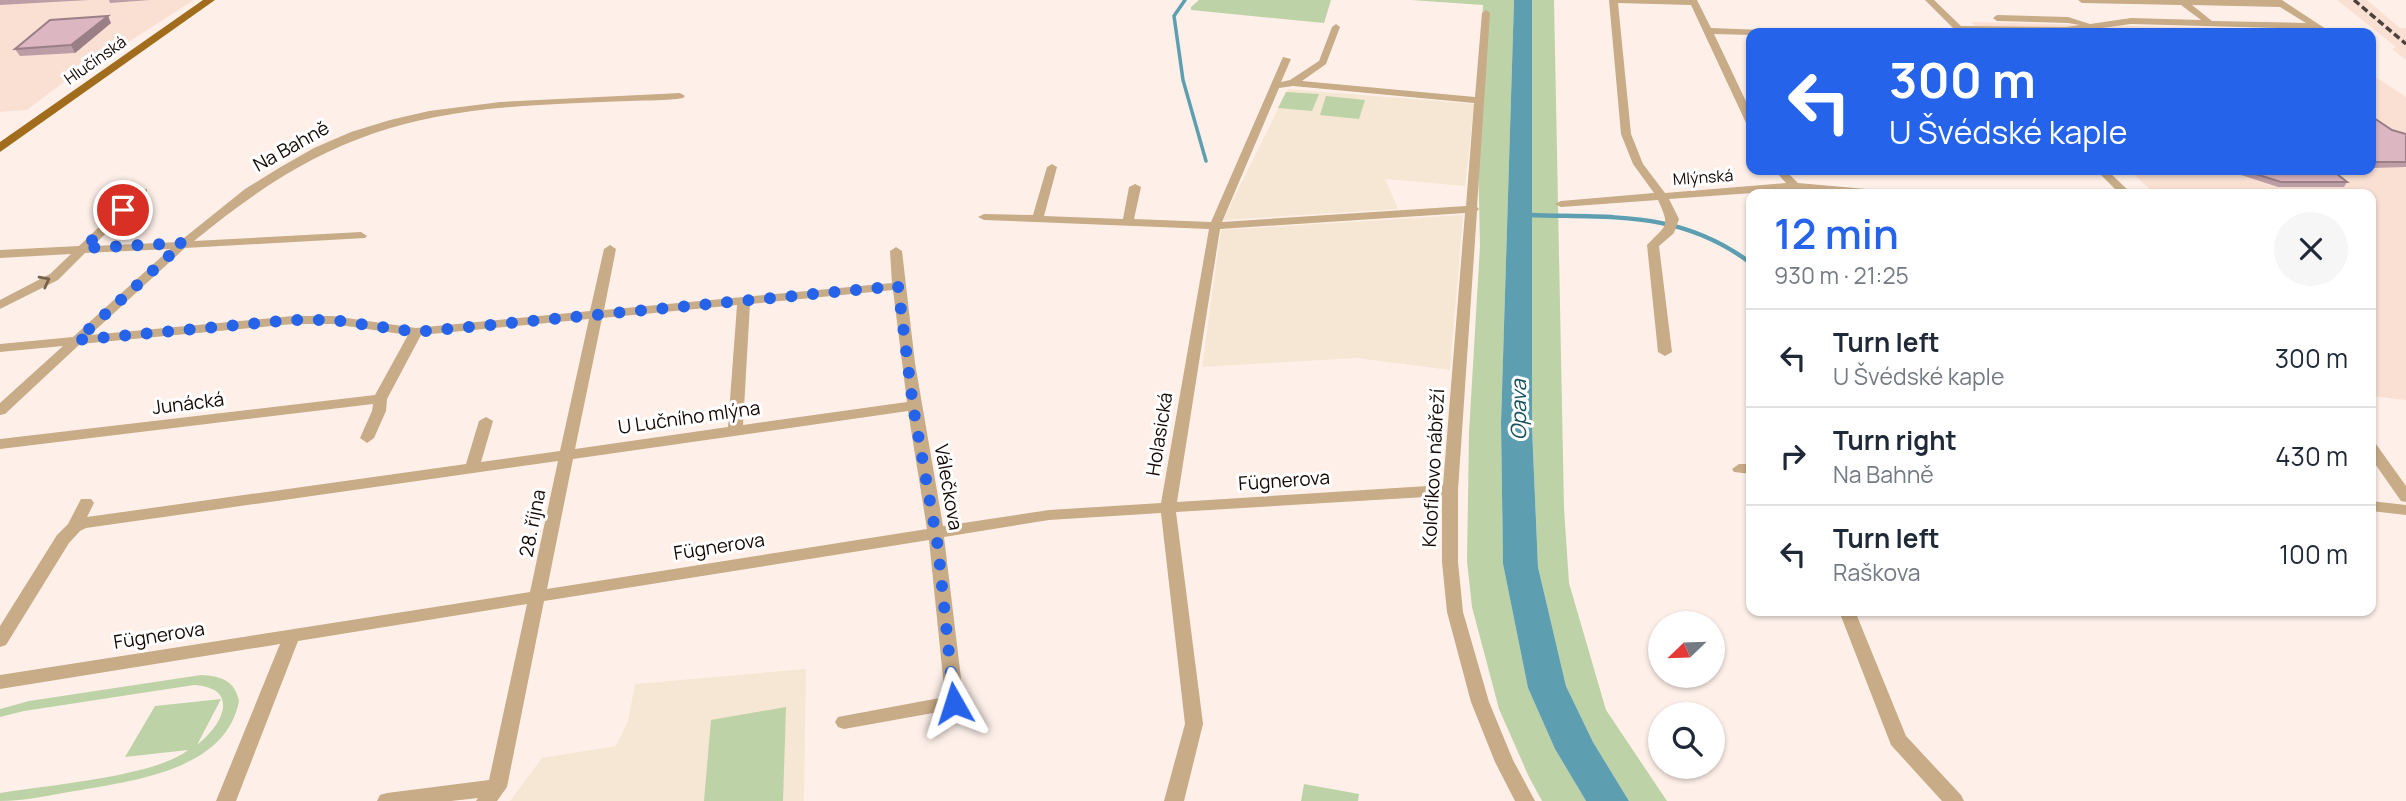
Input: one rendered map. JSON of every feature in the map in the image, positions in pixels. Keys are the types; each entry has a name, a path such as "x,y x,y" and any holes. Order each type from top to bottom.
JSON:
{"main road":[{"name":"Hlučínská","path":"0,148 209,0"}],"street":[{"path":"1665,352 1653,245 1672,225 1662,195 1638,164 1626,134 1614,0 1694,2 1746,103"},
{"path":"1929,0 1958,28"},
{"path":"2082,0 2279,2 2319,28"},
{"path":"2183,2 2211,24"},
{"name":"Kolofíkovo nábřeží","path":"1486,13 1450,490 1450,562 1455,612 1480,702 1504,762 1525,801"},
{"path":"1997,18 2068,20 2091,26"},
{"path":"2075,28 2131,21 2316,26"},
{"path":"1293,83 1323,62 1336,27"},
{"path":"1709,31 1746,32"},
{"name":"Holasická","path":"1174,801 1194,724 1168,509 1215,226 1277,85 1286,58"},
{"path":"1277,85 1293,83 1481,101"},
{"name":"Na Bahně","path":"0,411 183,243 274,173 341,140 423,115 472,107 680,96"},
{"path":"1038,218 1052,167"},
{"path":"1784,175 1798,189"},
{"path":"2106,175 2121,189"},
{"path":"1128,221 1135,187"},
{"path":"0,305 54,277 143,191"},
{"name":"Mlýnská","path":"1561,204 1662,195 1746,192"},
{"path":"984,217 1215,226 1472,209"},
{"path":"0,254 361,236"},
{"name":"28. října","path":"491,794 539,595 610,249"},
{"name":"Válečkova","path":"844,722 954,703 935,533 913,406 898,286 897,251"},
{"path":"0,348 293,320 333,320 416,332 898,286"},
{"path":"735,432 744,302"},
{"path":"367,438 379,411 380,399 416,332"},
{"name":"Junácká","path":"0,444 380,399"},
{"name":"U Lučního mlýna","path":"74,527 83,523 913,406"},
{"path":"472,470 486,421"},
{"path":"2376,454 2406,497"},
{"name":"Fügnerova","path":"0,682 1049,515 1450,490"},
{"path":"0,640 74,527 86,503"},
{"path":"2376,507 2406,510"},
{"path":"1849,616 1898,740 1954,801"},
{"path":"226,801 292,635"},
{"path":"387,801 491,794"}],"shaded area":[{"path":"0,0 194,0 102,59 88,64 27,110 0,112"},
{"path":"2337,0 2367,0 2400,28 2406,28 2406,60 2392,49 2396,47 2376,31 2376,28 2372,28"},
{"path":"1971,22 2219,28 1978,28"},
{"path":"2376,77 2406,97 2406,400 2376,397 2376,189 2150,189 2134,175 2376,175"},
{"path":"1288,89 1474,104 1465,186 1385,179 1398,209 1223,220"},
{"path":"1463,215 1450,370 1356,358 1202,367 1221,230"},
{"path":"806,669 804,801 510,801 542,758 616,746 628,721 635,684"}],"green space":[{"path":"1199,0 1331,0 1324,23 1191,10"},
{"path":"1411,0 1514,0 1501,423 1503,564 1528,688 1555,749 1586,801 1542,801 1499,709 1472,607 1467,561 1469,433 1480,246 1477,102 1483,5"},
{"path":"1532,0 1554,0 1564,508 1569,583 1606,710 1648,773 1648,779 1652,779 1667,801 1629,801 1593,742 1566,686 1538,567 1532,427"},
{"path":"1286,92 1319,94 1312,111 1278,108"},
{"path":"1326,96 1365,100 1359,119 1320,115"},
{"path":"201,675 226,680 234,688 239,701 231,725 216,743 196,758 148,777 122,783 38,798 0,801 0,793 126,773 151,767 188,750 125,757 155,706 221,699 197,745 214,728 223,709 222,700 218,693 194,685 0,717 0,709 29,701"},
{"path":"786,707 783,801 704,801 711,720"},
{"path":"1304,784 1359,794 1358,801 1301,801"}],"water":[{"name":"Opava","path":"1514,0 1532,0 1532,427 1538,567 1566,686 1593,742 1629,801 1586,801 1555,749 1528,688 1503,564 1501,423"}],"building":[{"path":"108,16 71,45 15,49 50,20"},
{"path":"2376,119 2392,130 2406,134 2406,162 2376,162"},
{"path":"2259,175 2338,175 2347,182 2281,182"}],"waterway":[{"path":"1185,0 1174,16 1183,80 1206,161"},
{"path":"1529,215 1646,220 1699,234 1746,260"}],"railway":[{"path":"2354,0 2406,44"}],"route":[{"path":"123,210 84,248 183,243 77,340 293,320 333,320 416,332 898,286 913,406 938,547 954,703"}]}
